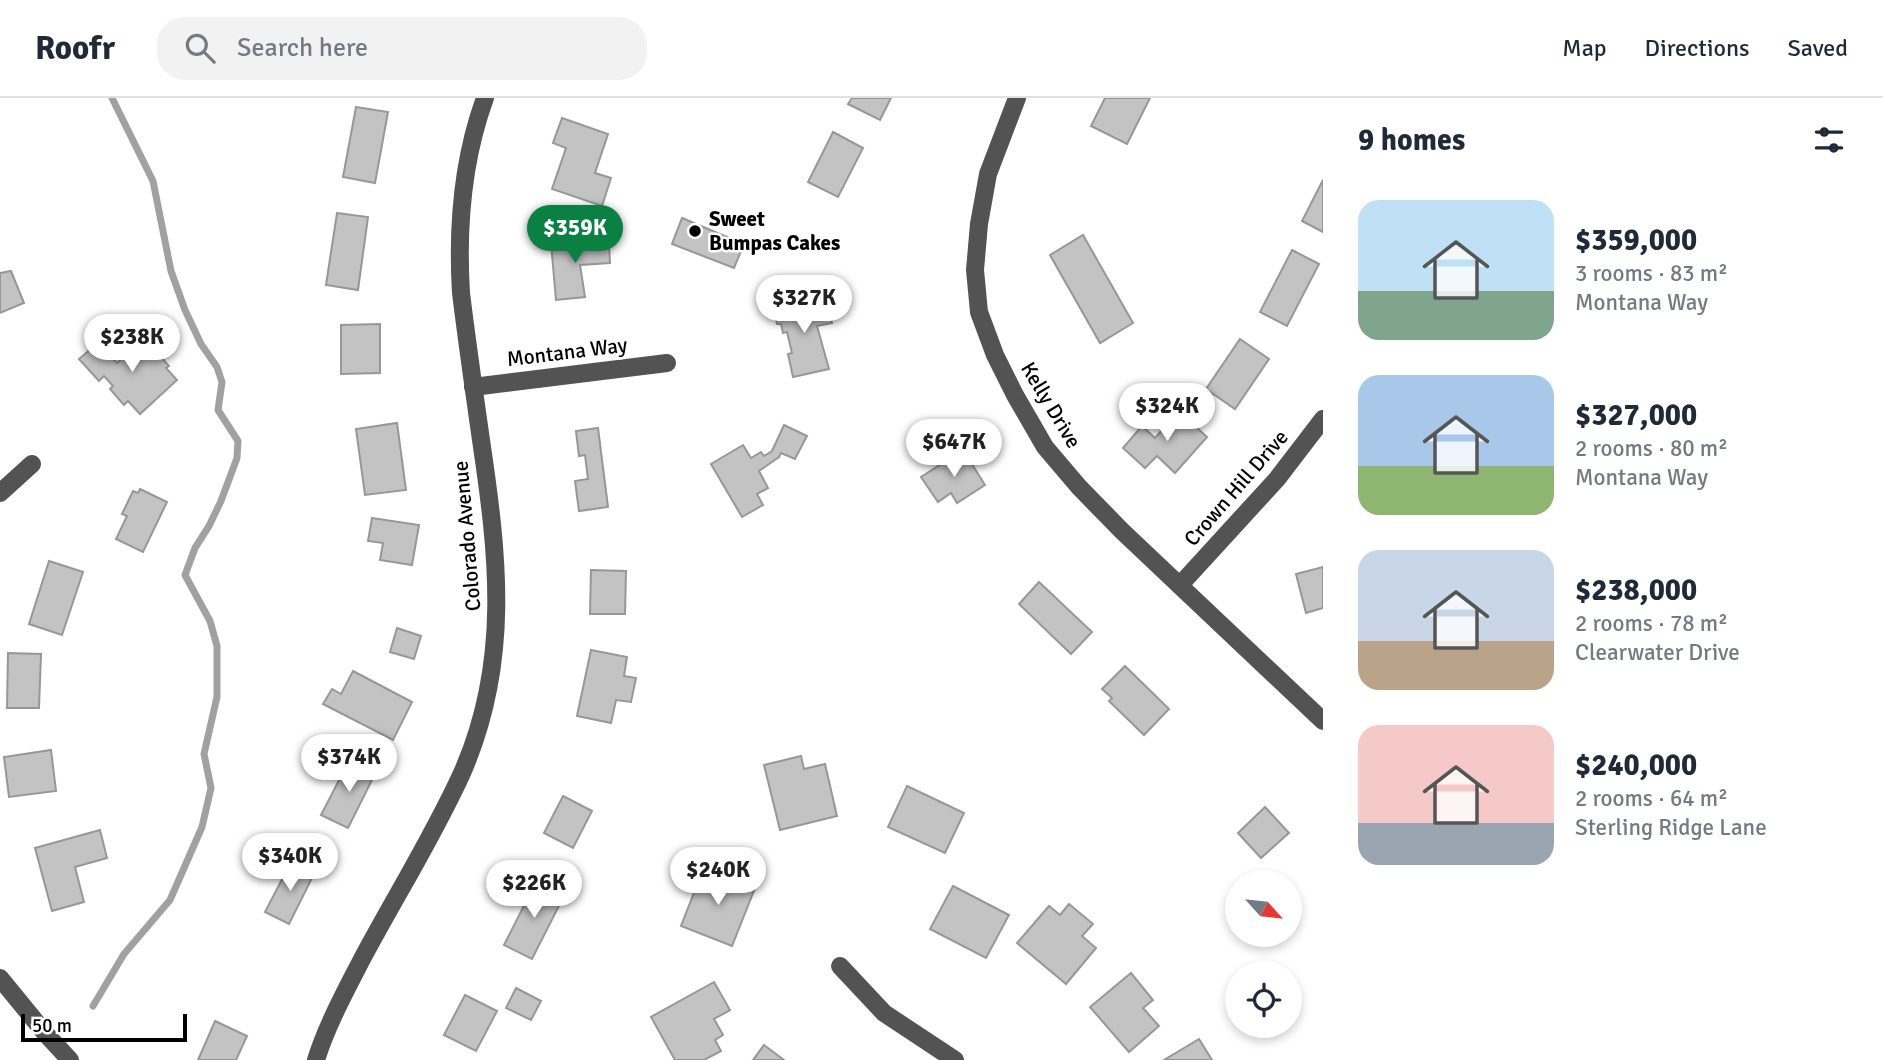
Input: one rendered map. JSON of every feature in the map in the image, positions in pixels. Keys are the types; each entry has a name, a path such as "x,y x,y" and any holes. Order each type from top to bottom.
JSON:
{"street":[{"name":"Colorado Avenue","path":"316,1060 342,997 463,771 482,712 495,645 497,584 494,535 461,293 460,221 463,183 485,98"},
{"name":"Kelly Drive","path":"1017,98 988,174 979,224 975,270 979,312 995,355 1045,447 1122,531 1323,721"},
{"name":"Montana Way","path":"473,387 667,363"},
{"name":"Crown Hill Drive","path":"1180,585 1277,479 1323,419"},
{"path":"0,493 32,464"},
{"path":"840,966 884,1013 955,1060"},
{"path":"0,978 70,1060"}],"building":[{"path":"852,98 891,98 880,120 848,104"},
{"path":"1105,98 1150,98 1127,144 1091,126"},
{"path":"356,107 388,112 375,183 343,177"},
{"path":"562,118 608,134 595,173 611,178 602,206 552,189 566,148 553,143"},
{"path":"833,132 863,148 838,197 808,182"},
{"path":"1323,180 1323,232 1302,221"},
{"path":"337,213 368,217 358,290 326,285"},
{"name":"Sweet Bumpas Cakes","path":"682,218 744,244 734,268 672,244"},
{"path":"1083,235 1133,323 1100,343 1050,255"},
{"path":"598,237 599,246 609,245 610,263 580,265 585,297 556,300 551,243"},
{"path":"1292,250 1319,264 1287,326 1260,312"},
{"path":"11,271 24,303 0,313 0,273"},
{"path":"811,298 813,309 828,305 832,323 817,326 829,369 793,377 788,354 792,353 787,332 783,333 781,324 777,324 773,307"},
{"path":"380,324 380,373 341,374 341,325"},
{"path":"1240,339 1269,359 1235,409 1206,389"},
{"path":"142,341 151,351 154,349 177,380 140,414 128,401 124,405 110,389 113,386 104,376 99,381 79,359 99,342 117,363"},
{"path":"1179,411 1207,437 1175,473 1157,456 1145,468 1123,448 1142,426 1155,438"},
{"path":"397,423 406,490 365,495 356,429"},
{"path":"784,425 807,436 795,459 781,453 759,471 768,488 757,494 763,505 742,517 711,464 743,445 751,458 761,452 764,456 772,451"},
{"path":"598,428 608,507 579,511 575,481 588,479 585,455 579,456 576,431"},
{"path":"963,450 985,485 957,503 951,493 938,502 921,477"},
{"path":"140,489 167,502 143,552 116,539 127,516 122,514 133,491 138,493"},
{"path":"372,518 419,525 412,565 380,560 383,543 368,541"},
{"path":"49,561 83,572 62,635 29,624"},
{"path":"1323,567 1323,608 1306,613 1296,574"},
{"path":"591,570 626,571 625,614 590,614"},
{"path":"1039,582 1092,632 1071,654 1019,604"},
{"path":"397,628 421,636 414,659 390,652"},
{"path":"591,650 627,657 624,676 636,678 631,702 616,700 611,723 577,716"},
{"path":"8,653 41,654 39,708 7,708"},
{"path":"1125,666 1169,709 1144,735 1109,701 1112,698 1102,689"},
{"path":"353,671 412,702 393,740 323,704 332,689 341,694"},
{"path":"51,750 56,791 9,797 4,757"},
{"path":"801,756 804,769 825,764 837,816 780,830 764,765"},
{"path":"350,759 376,772 348,828 321,815"},
{"path":"907,786 964,813 945,853 888,827"},
{"path":"563,796 592,811 573,848 544,833"},
{"path":"1265,807 1289,833 1261,858 1238,833"},
{"path":"100,830 107,858 75,867 84,902 52,911 35,848"},
{"path":"291,862 314,874 289,924 265,912"},
{"path":"704,867 755,888 732,946 681,926"},
{"path":"537,880 565,894 532,959 504,945"},
{"path":"953,886 1009,915 986,958 930,929"},
{"path":"1069,904 1093,924 1082,936 1096,948 1066,984 1017,943 1049,906 1060,915"},
{"path":"1131,973 1153,1000 1143,1008 1159,1026 1129,1052 1090,1007"},
{"path":"714,982 730,1010 714,1019 723,1035 715,1040 721,1051 704,1060 675,1060 651,1017"},
{"path":"516,988 541,1001 531,1020 506,1008"},
{"path":"465,995 497,1011 476,1051 444,1035"},
{"path":"215,1021 247,1036 236,1060 198,1060"},
{"path":"1199,1039 1212,1060 1164,1060"},
{"path":"764,1045 784,1060 753,1060"}],"waterway":[{"path":"93,1006 124,954 170,900 202,827 211,788 204,754 217,697 217,646 210,621 185,575 195,548 221,501 237,458 238,441 218,410 222,382 217,367 201,344 171,271 153,181 112,98"}],"place":[{"name":"Sweet Bumpas Cakes","path":"695,231"}]}
